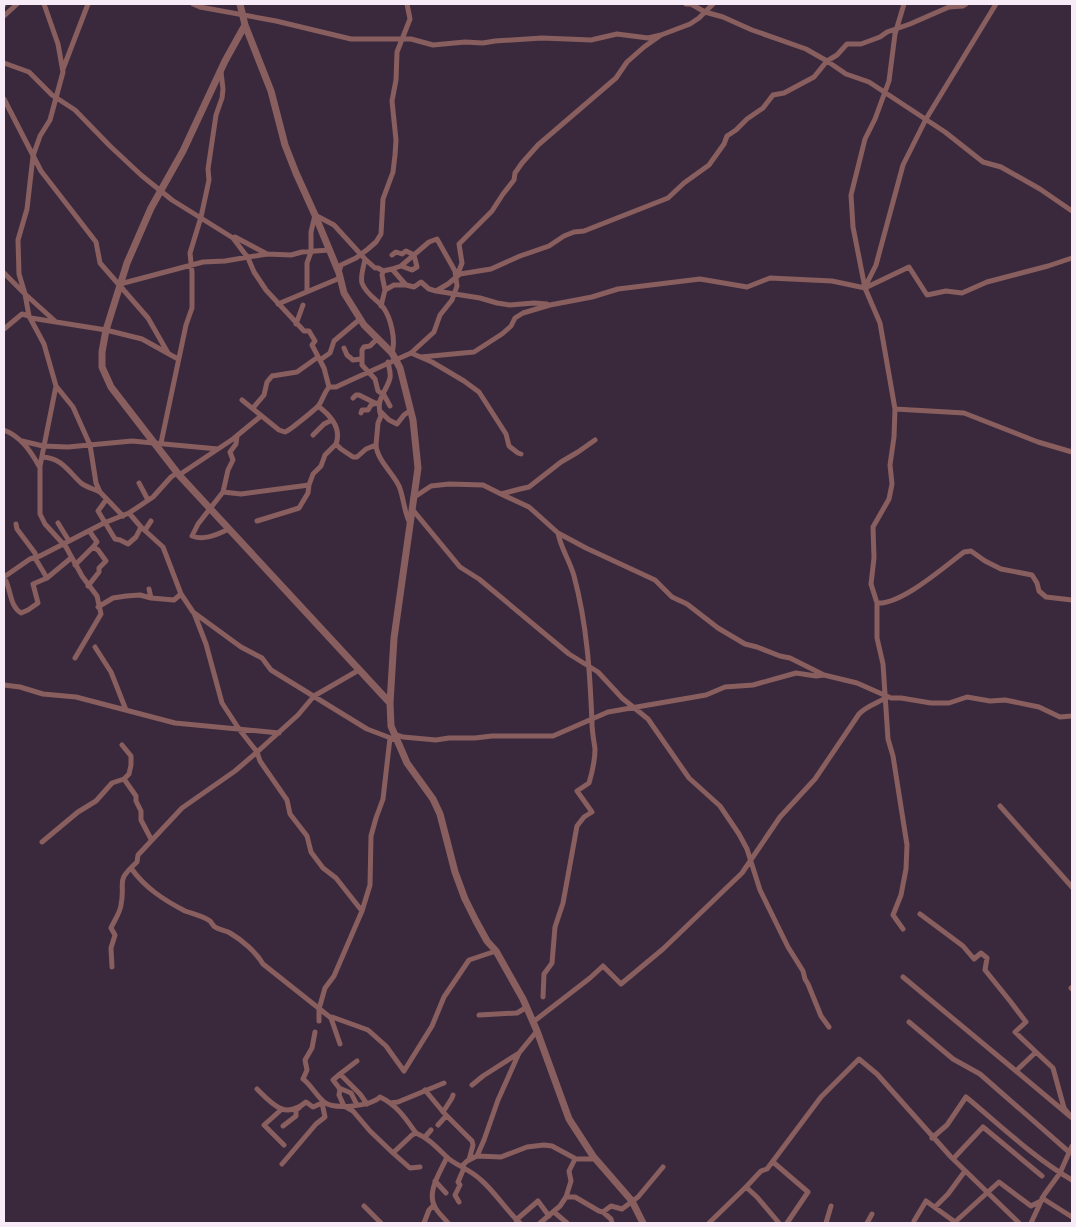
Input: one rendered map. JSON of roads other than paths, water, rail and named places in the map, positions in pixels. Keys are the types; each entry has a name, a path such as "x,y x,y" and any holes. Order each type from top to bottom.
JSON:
{"street":[{"path":"4,16 16,4"},
{"path":"44,4 58,44 62,69"},
{"path":"88,4 62,69 57,98 50,120 40,136 33,156 27,210 18,240 19,274 30,317 44,344 56,386 72,407 90,445 96,483 106,500 123,516"},
{"path":"193,4 351,39 412,39 433,45 542,38 591,40 617,34 648,38 661,36"},
{"path":"240,4 245,25 269,85 285,145 315,215 348,301 360,319 394,356 411,410 418,468 394,638 390,703 393,737 384,799 371,836 370,885 362,911 334,976 325,988 319,1022"},
{"path":"278,304 339,275 343,264 363,257 376,242 380,234 383,199 393,172 396,140 392,101 397,75 398,52 410,19 408,4"},
{"path":"686,4 691,4 705,12 806,49 846,74 870,82 926,119 983,162 1001,167 1040,189 1072,211"},
{"path":"436,291 448,284 456,276 462,263 459,244 492,211 514,180 515,173 530,153 616,78 627,62 644,47 661,36 690,24 713,4"},
{"path":"903,929 893,915 901,895 906,869 907,845 888,739 886,722 887,697 883,664 877,638 876,603 871,584 874,558 873,527 889,499 892,484 890,465 895,409 880,323 865,288 853,227 851,195 865,139 875,119 889,81 895,34 904,4"},
{"path":"456,276 499,266 549,246 564,236 668,198 684,182 709,165 724,144 727,136 763,108 773,95 784,93 814,76 827,61 836,56 847,44 861,44 949,7 966,4"},
{"path":"865,288 876,265 903,165 926,119 996,4"},
{"path":"245,25 183,151 151,208 131,253 106,330 102,352 102,367 111,387 158,443 178,474 390,703"},
{"path":"4,63 29,72 57,98 75,110 115,151 172,200 267,254"},
{"path":"158,443 186,325 192,308 192,264 190,253 201,218 209,180 208,169 216,115 223,89 221,72"},
{"path":"4,99 41,171 96,242 100,263 148,318 168,353"},
{"path":"306,291 307,263 311,252 311,232 315,215"},
{"path":"315,215 334,225 363,257 375,268 383,271 401,266 429,242 437,239 456,276 456,293 440,315 434,332 411,353 394,356 388,362 368,372 336,387 329,387"},
{"path":"226,232 240,246 262,286 296,324 304,331 308,330 316,341 312,345 324,368 329,387"},
{"path":"120,285 203,262 248,258 267,254 291,255 329,250"},
{"path":"392,255 396,252 402,254 406,251 414,255 417,267 415,270 401,266"},
{"path":"363,257 362,282 365,290 387,315 395,339 394,356"},
{"path":"421,358 474,352 502,334 511,326 515,318 524,313 550,305 592,298 618,289 700,279 747,287 770,278 832,280 865,288 909,267 927,295 946,291 962,292 987,282 1072,258"},
{"path":"392,269 406,285"},
{"path":"381,306 385,290 383,271"},
{"path":"4,273 56,322"},
{"path":"385,290 394,285 414,286 419,282 429,289 436,291 456,293 497,303 510,305 534,303 550,305"},
{"path":"296,324 303,304"},
{"path":"4,329 22,314 142,339 178,359"},
{"path":"253,408 264,395 267,382 272,376 297,372 330,353 334,341 360,319"},
{"path":"378,339 370,346 364,347 361,359 363,368 375,380 377,389 389,400 390,406"},
{"path":"344,348 347,355 353,360 361,359"},
{"path":"411,353 464,381 479,392 502,427 510,446 521,454"},
{"path":"361,413 362,410 368,410 377,402 382,394 390,378 388,362"},
{"path":"56,386 40,466 40,514 45,524 67,542"},
{"path":"242,400 279,430 285,432 294,428 300,420 318,406 322,396 329,387"},
{"path":"353,398 359,395 377,402"},
{"path":"377,402 381,416 378,423 377,452 400,488 410,524"},
{"path":"257,521 299,508 308,493 314,474 321,466 325,454 336,444 338,434 336,427 332,420 318,406"},
{"path":"895,409 964,413 1038,442 1072,452"},
{"path":"379,411 397,424 411,410"},
{"path":"71,558 47,578 33,584 38,603 21,613 17,611 4,579 30,559 129,513 148,500 171,477 218,449 261,416"},
{"path":"313,435 324,424 332,420"},
{"path":"5,431 13,434 22,442 32,452 40,466"},
{"path":"229,529 213,536 197,538 192,536 223,492 232,460 230,452 236,444 237,436"},
{"path":"501,494 529,486 595,440"},
{"path":"22,442 43,446 68,446 132,441 218,449"},
{"path":"336,444 353,457 357,457 366,449 376,446"},
{"path":"42,457 58,460 83,485 100,492"},
{"path":"139,483 148,500"},
{"path":"413,498 431,486 449,484 483,485 530,508 558,533 655,580 672,597 687,604 718,628 745,644 790,658 824,675 857,683 887,697 931,703 949,703 967,697 990,701 1005,700 1039,707 1060,717 1072,716"},
{"path":"223,492 241,494 309,485"},
{"path":"106,500 98,510 104,523 116,539 128,544 151,521"},
{"path":"412,509 460,567 479,579 569,654 598,672 622,698 648,719 689,778 720,806 739,834 750,859 760,890 788,947 803,971 821,1016 829,1027"},
{"path":"129,513 164,547 181,594 193,612 206,644 222,703 257,752 260,761 287,800 290,814 307,836 310,852 323,868 336,878 362,911"},
{"path":"58,523 67,542 71,558 88,586 97,596 101,614 75,658"},
{"path":"16,524 17,529 35,553 35,558 47,578"},
{"path":"75,565 97,542 90,532"},
{"path":"543,997 544,974 552,963 555,927 563,903 577,826 584,817 592,812 577,791 589,783 595,750 585,628 574,573 561,546 558,533"},
{"path":"88,586 99,572 99,568 106,561 98,550 93,547"},
{"path":"876,603 883,604 910,592 964,552 971,551 1001,569 1032,575 1039,591 1046,597 1072,600"},
{"path":"149,589 151,598"},
{"path":"98,606 113,598 140,596 174,600 181,594"},
{"path":"193,612 240,647 262,658 271,670 367,729 393,737 436,740 492,736 553,736 608,712 706,694 731,686 758,684 796,672 816,676 824,675"},
{"path":"95,647 111,672 126,710"},
{"path":"112,967 111,948 115,935 111,928 121,906 122,879 126,872 138,862 138,855 182,808 235,771 298,715 314,696 359,670"},
{"path":"4,686 20,687 43,694 76,697 175,723 279,733"},
{"path":"533,1022 603,966 621,984 665,948 742,872 780,817 815,779 859,714 864,709 873,706 887,697"},
{"path":"393,737 413,774 432,799 440,814 455,872 465,899 476,922 487,941 496,951 527,1008 569,1119 596,1159 632,1202 643,1223"},
{"path":"42,842 78,812 96,801 112,783 124,779 131,765 131,756 122,745"},
{"path":"124,779 136,796 136,801 141,811 141,820 152,839"},
{"path":"1000,806 1072,887"},
{"path":"131,868 139,879 154,893 211,922 215,927 230,933 243,942 252,952 257,954 263,964 332,1018 368,1030 386,1046 404,1071 432,1026 444,997 469,960 496,951"},
{"path":"920,914 964,946 974,958 981,953 987,958 984,970 1026,1022 1015,1032 1052,1068 1064,1108 1072,1117"},
{"path":"903,977 1072,1117"},
{"path":"479,1015 517,1013 527,1008"},
{"path":"332,1018 340,1044"},
{"path":"909,1022 953,1059 980,1074 1069,1152"},
{"path":"476,1156 519,1054 537,1031"},
{"path":"282,1164 316,1124 325,1117 323,1103 303,1079 307,1070 306,1060 312,1048 315,1032"},
{"path":"1016,1072 1036,1052"},
{"path":"472,1086 483,1076 519,1054"},
{"path":"708,1223 762,1171 767,1169 821,1098 859,1059 877,1074 932,1138 1019,1223"},
{"path":"357,1061 333,1080 339,1088 351,1093 357,1105"},
{"path":"340,1074 367,1104"},
{"path":"390,1103 398,1102 444,1083"},
{"path":"339,1088 339,1095 344,1106 353,1111 370,1131 410,1168 420,1167"},
{"path":"256,1089 282,1109 299,1108"},
{"path":"425,1090 444,1114 472,1142 469,1160"},
{"path":"438,1125 453,1094"},
{"path":"283,1126 296,1116 296,1110 306,1102 313,1107 323,1103 344,1106 367,1104 380,1097 401,1113 416,1133 425,1137 447,1157 483,1181 518,1222 538,1201 549,1216"},
{"path":"932,1138 947,1125 966,1097 1060,1173 1072,1180"},
{"path":"282,1109 264,1125 284,1145"},
{"path":"953,1159 983,1127 1042,1176"},
{"path":"425,1137 431,1130"},
{"path":"393,1153 406,1139 416,1133"},
{"path":"459,1202 455,1195 459,1188 458,1182 464,1168 463,1166 476,1156 501,1156 527,1147 544,1144 552,1146 576,1159 596,1159"},
{"path":"1031,1223 1042,1200 1060,1173 1072,1146"},
{"path":"447,1157 435,1181 434,1205 448,1223"},
{"path":"540,1223 554,1212 566,1197 571,1181 569,1171 576,1159"},
{"path":"772,1162 808,1192 787,1223"},
{"path":"603,1212 611,1206 622,1209 632,1202 663,1166"},
{"path":"934,1207 948,1194 965,1170"},
{"path":"435,1181 446,1193"},
{"path":"914,1221 926,1201 955,1223 999,1182 1031,1206 1042,1200"},
{"path":"746,1187 779,1223"},
{"path":"566,1197 575,1197 596,1210 603,1212 611,1219 612,1223"},
{"path":"1042,1200 1072,1217"},
{"path":"424,1223 429,1210 434,1205"},
{"path":"364,1206 380,1223"},
{"path":"826,1223 831,1206"},
{"path":"554,1212 567,1223"},
{"path":"867,1223 872,1214"}]}
